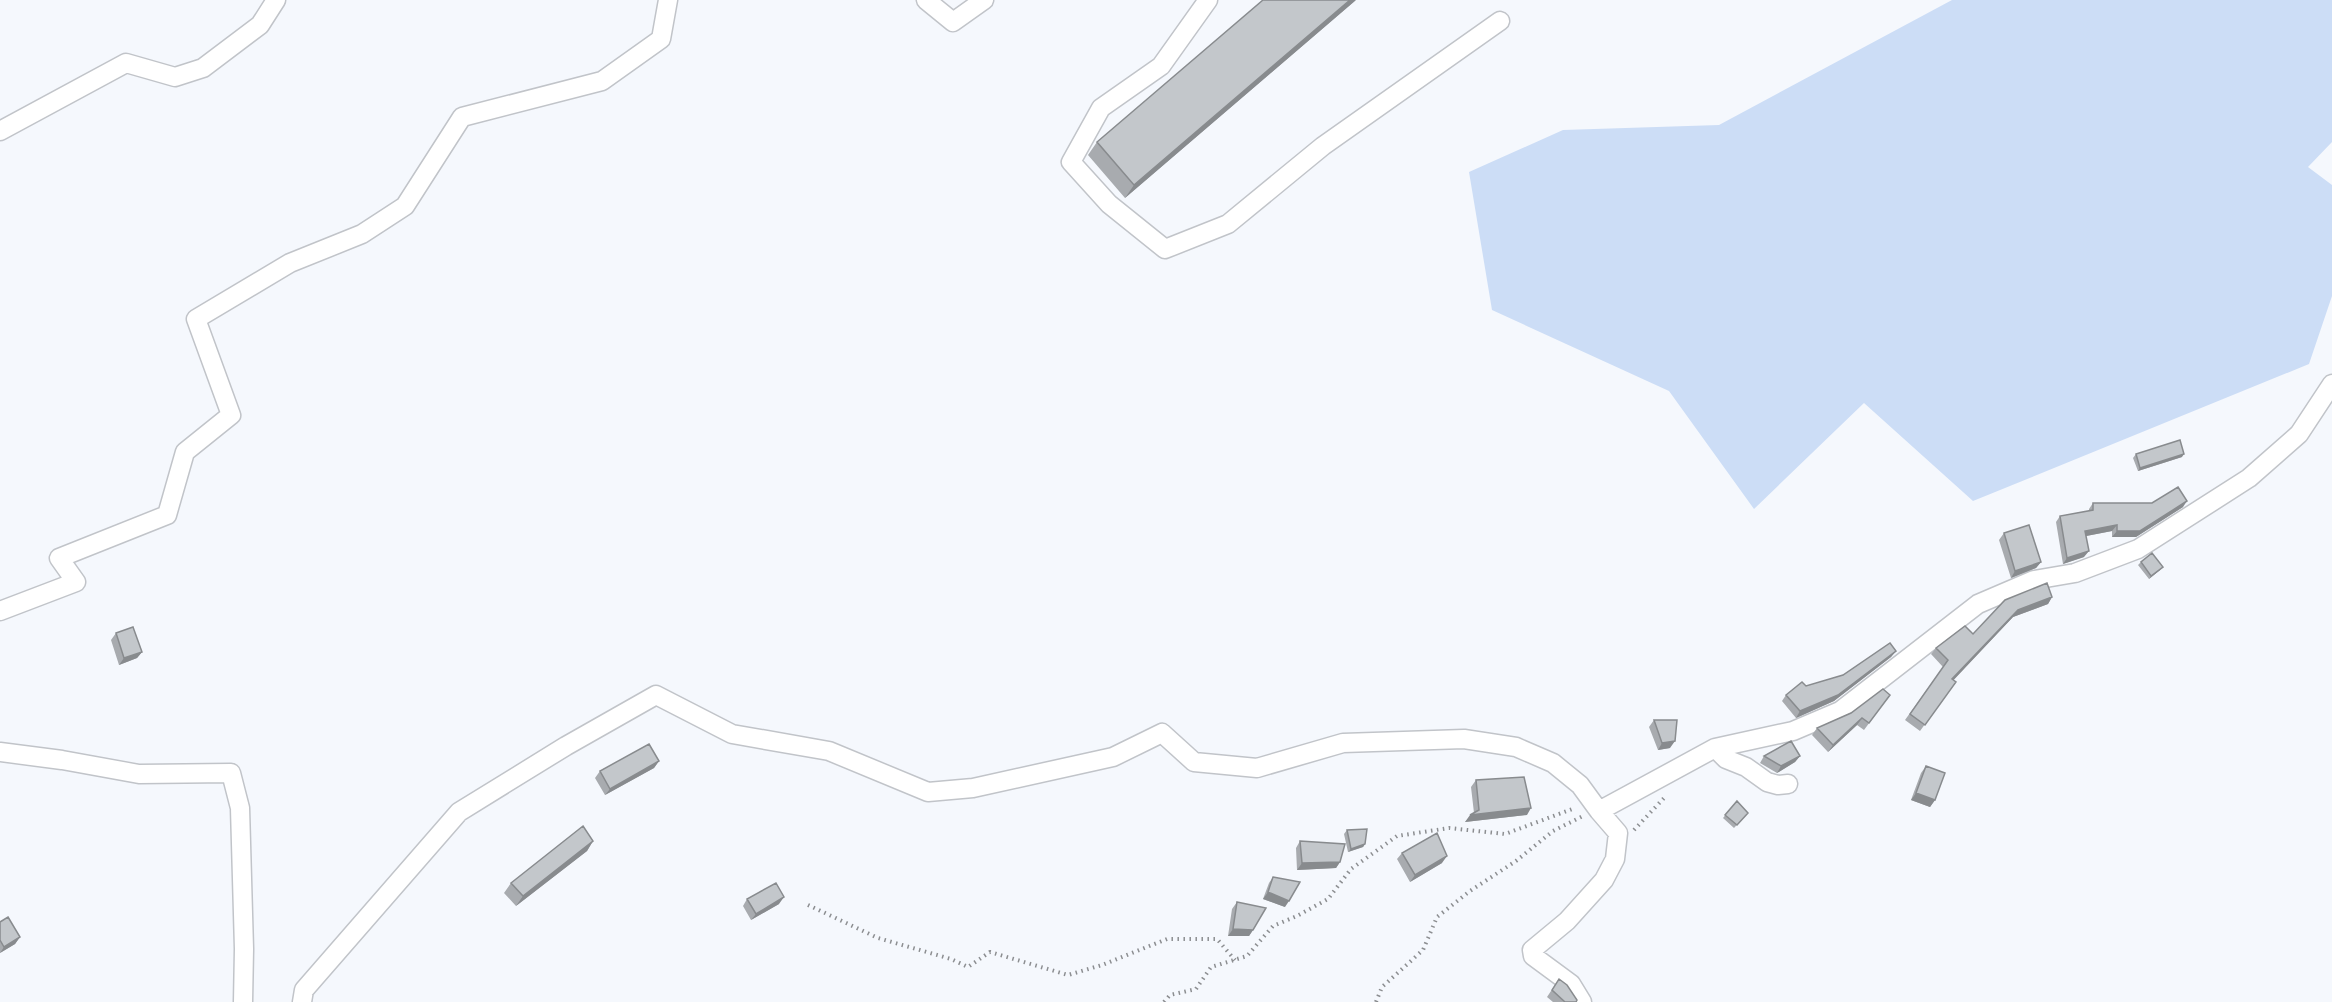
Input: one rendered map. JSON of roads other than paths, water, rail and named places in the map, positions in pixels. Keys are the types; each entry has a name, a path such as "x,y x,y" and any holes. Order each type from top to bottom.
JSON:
{"street":[{"path":"0,131 126,63 176,77 203,68 260,25 276,0"},
{"path":"0,610 76,582 59,558 167,515 185,452 231,415 196,319 290,263 362,234 405,206 462,117 602,81 661,39 668,0"},
{"path":"926,0 953,22 984,0"},
{"path":"1208,0 1161,66 1101,108 1071,162 1109,204 1166,249 1228,224 1323,146 1500,21"},
{"path":"1595,806 1715,748 1793,731 1840,711 1978,604 2034,580 2075,573 2138,549 2249,478 2299,434 2332,384"},
{"path":"302,1002 304,990 459,812 566,746 656,695 732,734 829,751 928,792 973,788 1113,757 1162,733 1194,762 1257,768 1343,743 1464,739 1516,747 1553,763 1580,785 1618,833 1615,859 1604,880 1586,903 1535,946 1532,953 1571,984 1582,1002"},
{"path":"1715,748 1726,759 1746,766 1767,782 1778,785 1788,784"},
{"path":"0,753 62,760 139,774 231,773 240,808 244,949 243,1002"}]}
